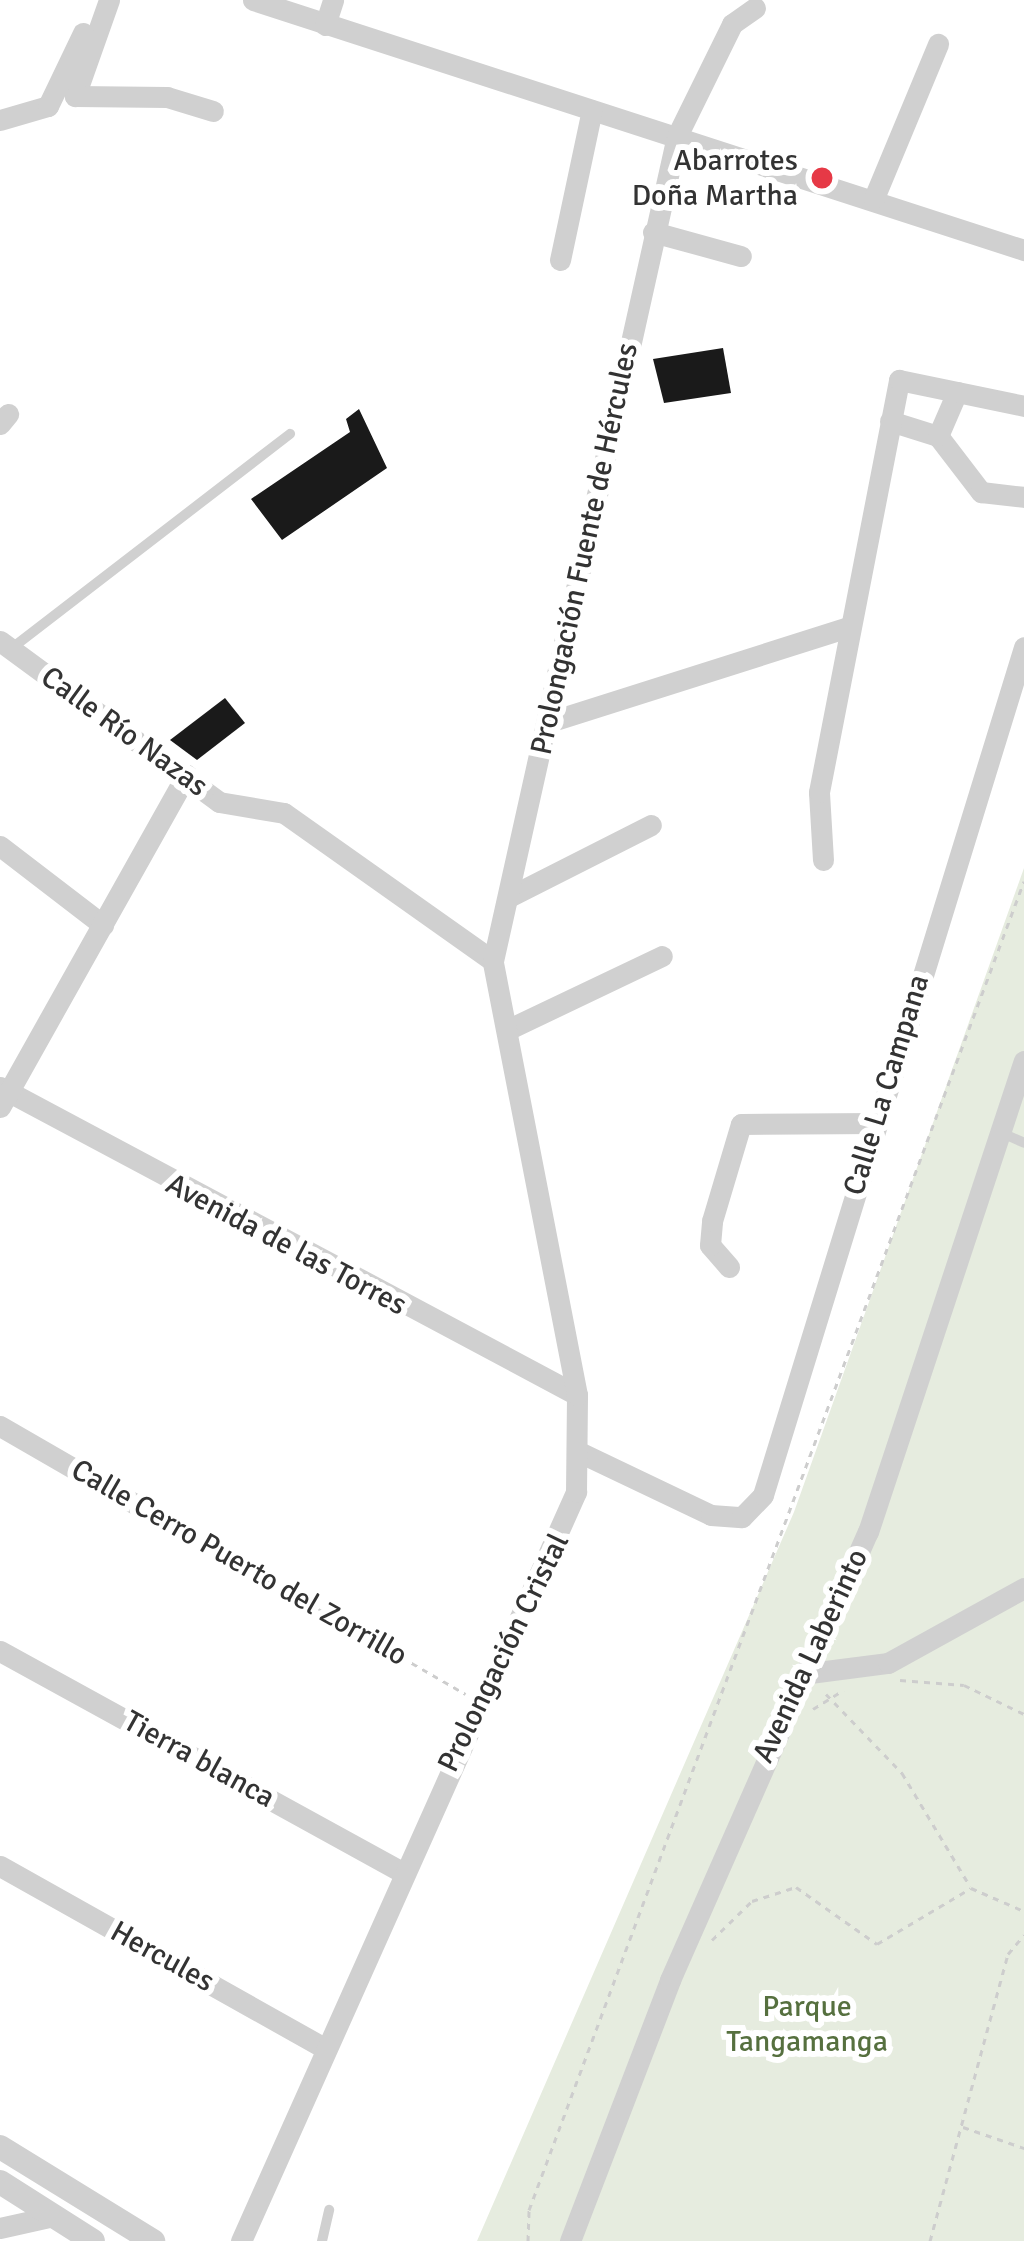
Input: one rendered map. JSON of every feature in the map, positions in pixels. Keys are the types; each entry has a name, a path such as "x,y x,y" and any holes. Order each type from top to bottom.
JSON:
{"street":[{"path":"0,120 58,94 96,0"},
{"path":"109,0 75,96 167,97 213,111"},
{"path":"253,0 1024,250"},
{"path":"325,25 333,0"},
{"name":"Prolongación Fuente de Hércules","path":"494,961 676,136 732,24 755,8"},
{"path":"874,198 938,44"},
{"path":"560,260 592,110"},
{"path":"653,232 741,256"},
{"path":"824,860 818,792 899,380 1024,406"},
{"path":"938,436 957,392"},
{"path":"890,421 938,436 981,492 1024,497"},
{"path":"549,722 848,627"},
{"name":"Calle Río Nazas","path":"6,645 219,802 284,813 494,961"},
{"name":"Calle La Campana","path":"579,1451 711,1515 742,1516 763,1495 1024,647"},
{"path":"3,1096 186,775"},
{"path":"508,897 651,825"},
{"path":"0,846 103,925"},
{"path":"511,1028 662,956"},
{"name":"Prolongación Cristal","path":"241,2241 398,1870 567,1528 579,1451 577,1395 511,1028 494,961"},
{"name":"Avenida Laberinto","path":"570,2241 802,1674 868,1532 1024,1061"},
{"name":"Avenida de las Torres","path":"3,1096 577,1395"},
{"path":"729,1267 710,1245 712,1221 741,1124 876,1123"},
{"name":"Calle Cerro Puerto del Zorrillo","path":"0,1426 135,1504"},
{"path":"802,1674 888,1663 1024,1588"},
{"name":"Tierra blanca","path":"0,1651 398,1870"},
{"name":"Hercules","path":"0,1866 323,2048"},
{"path":"0,2147 153,2241"},
{"path":"0,2182 93,2241"},
{"path":"0,2228 54,2216"}],"lane":[{"path":"6,645 290,434"},
{"path":"1002,1133 1024,1144"},
{"path":"322,2241 328,2210"}],"path":[{"path":"528,2241 529,2210 1024,880"},
{"name":"Calle Cerro Puerto del Zorrillo","path":"135,1504 478,1701"},
{"path":"802,1674 902,1773 971,1888 1024,1911"},
{"path":"890,1679 964,1685 1024,1714"},
{"path":"803,1721 826,1694 848,1689"},
{"path":"697,1954 752,1901 796,1887 877,1944 971,1888"},
{"path":"710,1941 718,1921"},
{"path":"930,2241 1008,1954 1024,1935"},
{"path":"961,2126 1024,2148"}],"green space":[{"name":"Parque Tangamanga","path":"1024,868 1024,2241 477,2241 794,1512"}],"building":[{"path":"723,348 731,393 664,403 653,359"},
{"path":"359,409 387,468 282,540 251,499 350,432 346,419"},
{"path":"225,698 245,723 197,760 170,740"}],"place":[{"name":"Abarrotes Doña Martha","path":"822,178"}]}
